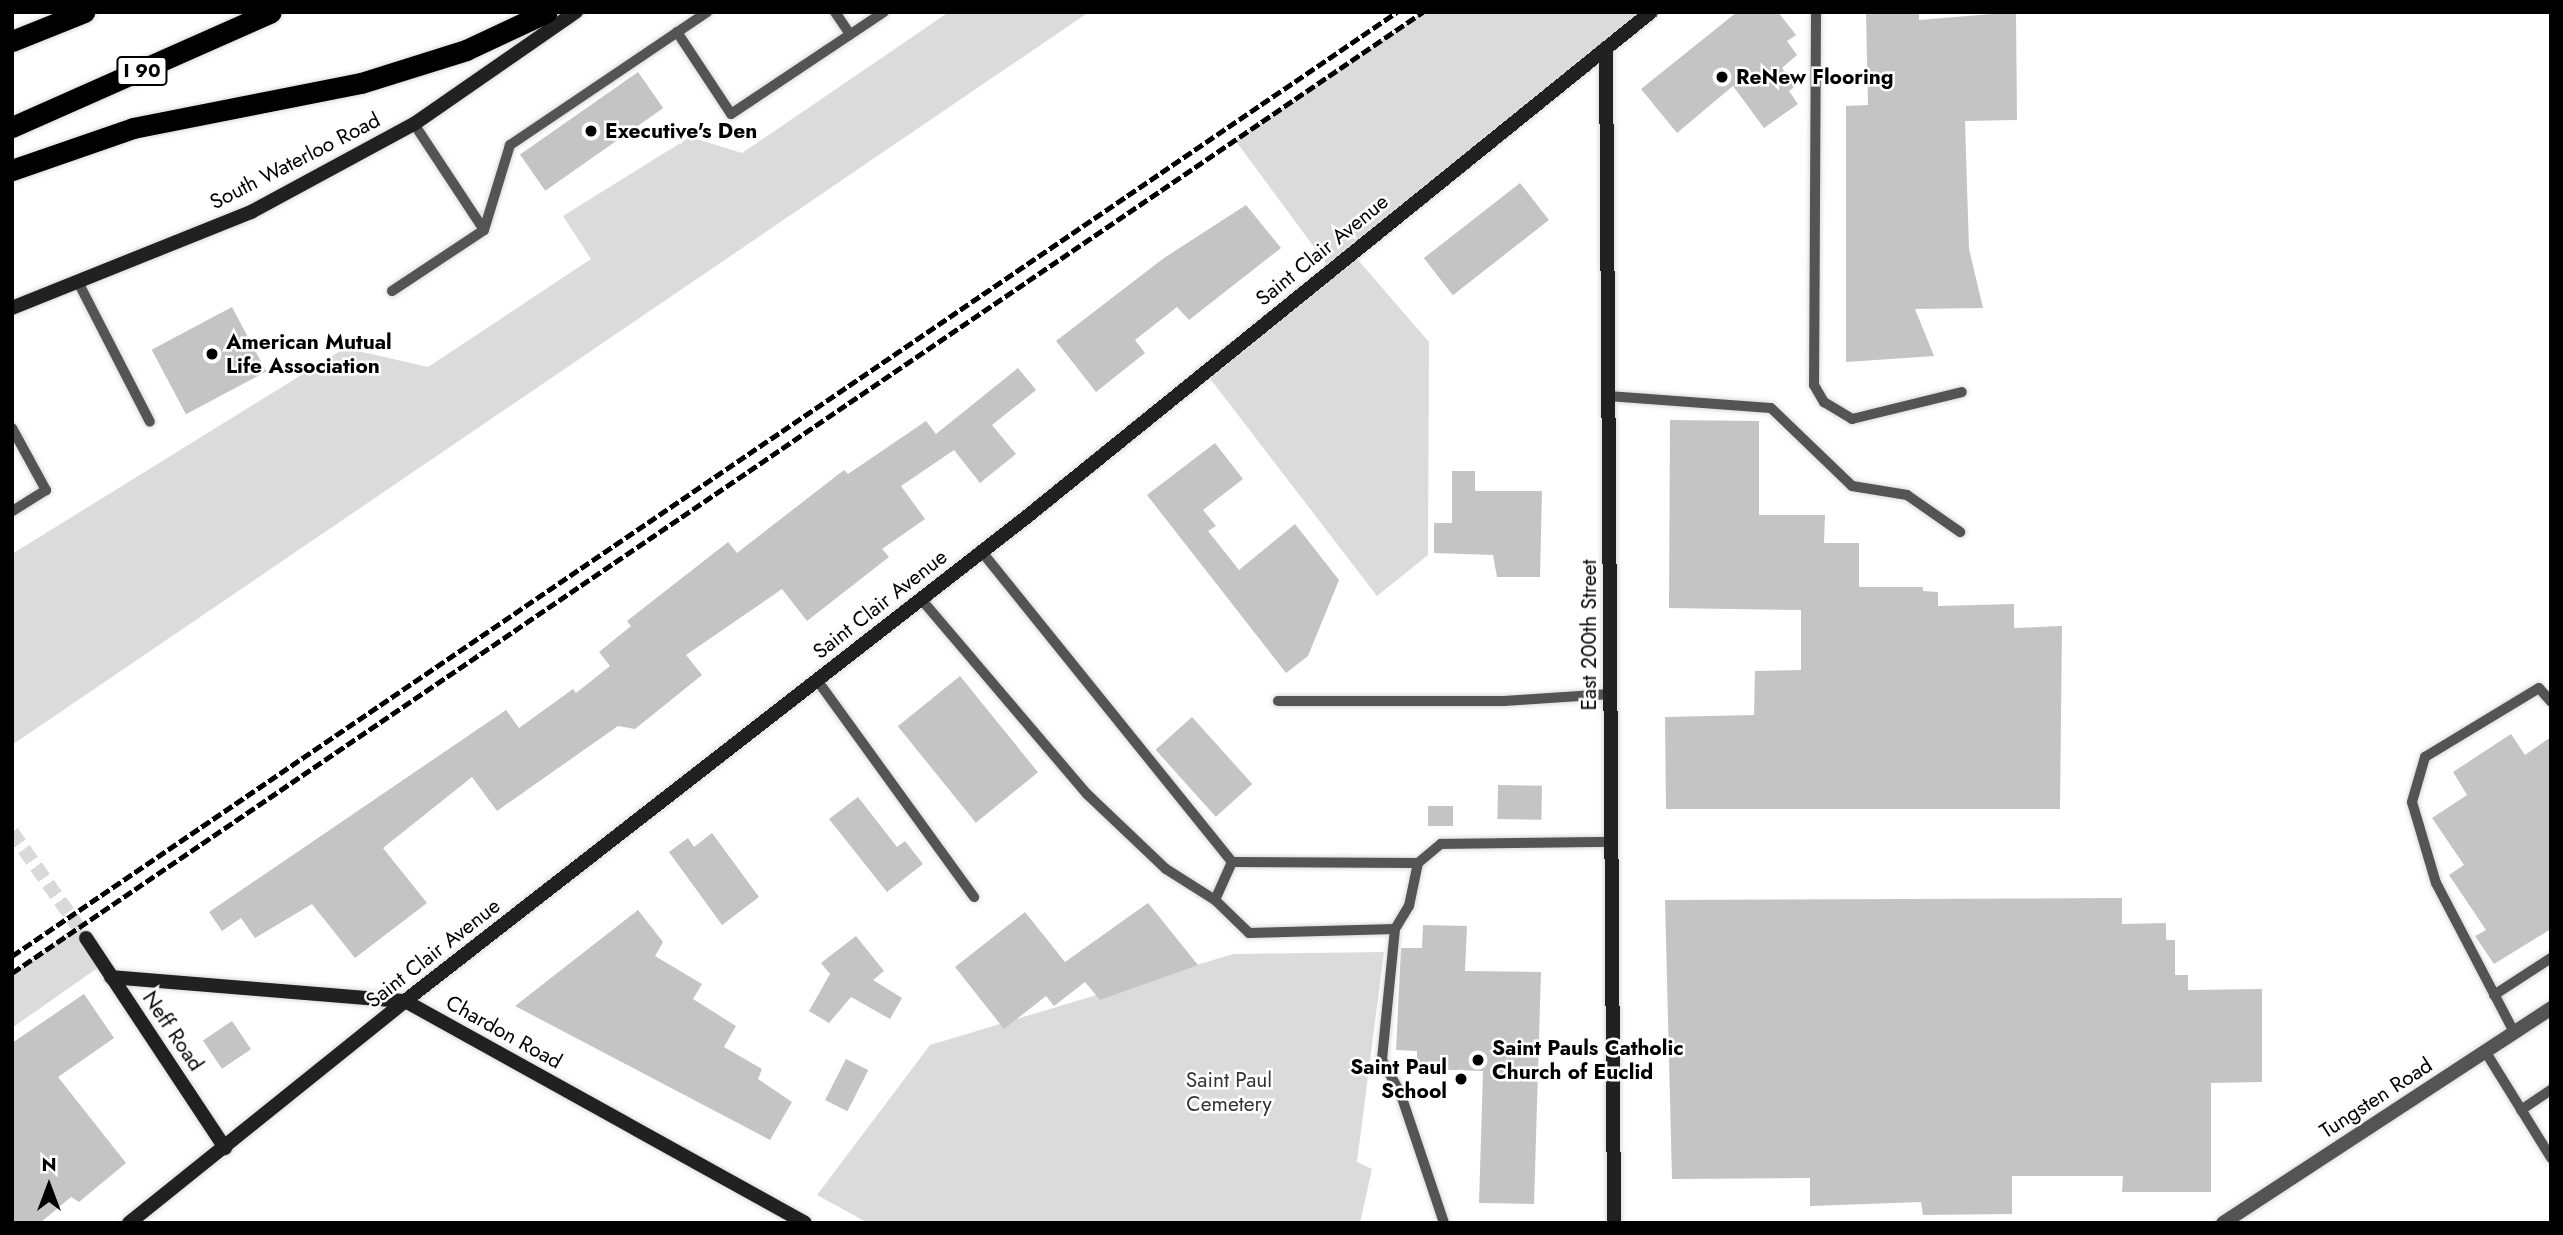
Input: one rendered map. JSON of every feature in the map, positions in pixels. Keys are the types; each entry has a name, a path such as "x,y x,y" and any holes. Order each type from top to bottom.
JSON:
{"highway":[{"path":"12,41 84,12"},
{"name":"I 90","path":"12,127 271,12"},
{"path":"12,170 133,128 360,83 466,50 547,12"}],"street":[{"name":"South Waterloo Road","path":"12,308 251,212 414,124 576,12"},
{"name":"Saint Clair Avenue","path":"129,1223 405,1001 982,552 1651,12"},
{"name":"East 200th Street","path":"1606,48 1614,1223"},
{"name":"Neff Road","path":"86,938 225,1148"},
{"name":"Chardon Road","path":"111,977 405,1001 805,1223"},
{"name":"Tungsten Road","path":"2223,1223 2551,1008"}],"lane":[{"path":"392,290 484,230 510,145 707,12"},
{"path":"835,12 850,34"},
{"path":"677,32 731,114 884,12"},
{"path":"1816,12 1814,385 1824,402 1852,419 1962,392"},
{"path":"414,124 484,230"},
{"path":"78,282 150,422"},
{"path":"1608,396 1771,408 1852,486 1907,495 1960,532"},
{"path":"12,428 46,490 12,511"},
{"path":"982,552 1232,862"},
{"path":"921,599 1087,794 1166,869 1215,900 1249,933 1395,929"},
{"path":"817,680 974,897"},
{"path":"2514,1032 2436,883 2412,802 2425,757 2539,688 2551,702"},
{"path":"1278,701 1504,701 1610,694"},
{"path":"1444,1223 1381,1049 1395,929 1409,906 1418,863 1441,844 1611,842"},
{"path":"1232,862 1418,863"},
{"path":"1215,900 1232,862"},
{"path":"2494,995 2551,958"},
{"path":"2485,1051 2551,1158"},
{"path":"2521,1110 2551,1090"}],"green space":[{"path":"949,12 1089,12 12,745 12,554 345,348 428,367 591,259 563,216 690,137 742,153"},
{"path":"1423,12 1651,12 1352,253 1429,342 1428,555 1377,596 1205,372 1331,270 1235,140"},
{"path":"80,926 103,964 12,1028 12,973"},
{"name":"Saint Paul Cemetery","path":"1384,952 1357,1162 1372,1169 1360,1223 868,1223 817,1195 930,1045 1233,954"}],"building":[{"name":"ReNew Flooring","path":"1737,12 1778,12 1796,35 1787,41 1797,55 1782,68 1796,86 1789,91 1798,104 1764,128 1733,86 1677,133 1641,89"},
{"path":"1866,12 1919,12 1919,20 2016,12 2017,120 1965,121 1969,249 1983,308 1915,309 1934,356 1846,362 1846,106 1868,105"},
{"name":"Executive's Den","path":"638,72 663,108 545,191 520,155"},
{"path":"1520,183 1549,220 1453,295 1424,258"},
{"path":"1246,205 1281,248 1189,320 1177,307 1135,340 1145,353 1096,392 1056,341 1164,258"},
{"path":"232,307 266,371 186,414 152,350"},
{"path":"1018,368 1036,390 992,425 1016,454 980,483 954,450 901,486 925,519 882,549 889,557 807,621 782,589 686,655 702,675 635,729 618,726 497,811 472,777 383,848 427,903 355,958 312,904 255,938 241,918 222,931 209,912 506,710 519,728 573,689 576,693 610,666 599,652 631,626 627,621 728,542 737,553 844,470 848,474 926,421 936,434"},
{"path":"1670,420 1759,421 1759,515 1825,515 1824,543 1859,543 1859,587 1923,587 1923,591 1938,592 1938,606 2014,604 2014,628 2062,626 2060,809 1666,809 1665,717 1754,715 1755,671 1801,670 1801,610 1669,608"},
{"path":"1215,443 1243,479 1203,510 1216,526 1208,531 1239,570 1295,524 1339,580 1308,656 1286,673 1147,495"},
{"path":"1452,471 1475,471 1475,491 1542,491 1540,577 1497,577 1493,555 1434,553 1434,523 1452,523"},
{"path":"960,676 1038,772 976,823 898,726"},
{"path":"1192,717 1252,784 1216,817 1156,750"},
{"path":"2511,734 2525,755 2551,737 2551,929 2494,964 2475,936 2486,930 2449,875 2464,865 2432,818 2467,795 2453,772"},
{"path":"1498,785 1542,786 1541,820 1497,819"},
{"path":"858,797 897,847 905,841 923,864 887,892 829,819"},
{"path":"1428,806 1453,806 1453,826 1428,826"},
{"path":"712,833 759,897 722,925 669,852 688,838 694,847"},
{"path":"2122,898 2122,924 2166,923 2166,940 2175,940 2175,975 2188,975 2188,990 2262,989 2262,1082 2211,1083 2211,1192 2122,1192 2123,1176 2012,1176 2012,1214 1923,1215 1921,1202 1810,1206 1810,1178 1672,1179 1665,900"},
{"path":"1148,903 1198,965 1100,1000 1085,982 1054,1006 1046,996 1004,1029 955,967 1025,912 1065,962"},
{"path":"638,910 663,942 655,956 702,984 693,999 736,1026 724,1047 762,1069 758,1079 792,1102 770,1140 515,1006"},
{"name":"Saint Pauls Catholic Church of Euclid","path":"1423,925 1467,926 1465,971 1541,972 1534,1204 1479,1203 1483,1071 1417,1069 1417,1051 1396,1050 1401,948 1422,948"},
{"path":"856,936 884,971 873,980 902,998 890,1019 851,997 829,1023 809,1011 830,974 821,963"},
{"path":"84,994 114,1038 58,1077 126,1163 79,1202 71,1197 40,1223 12,1223 12,1043"},
{"path":"232,1021 251,1049 222,1069 203,1041"},
{"path":"846,1059 868,1070 847,1111 825,1100"}],"tunnel":[{"path":"12,832 86,938"}],"railway":[{"path":"12,956 1397,12"},
{"path":"12,973 1423,12"}],"place":[{"name":"ReNew Flooring","path":"1722,77"},
{"name":"Executive's Den","path":"591,131"},
{"name":"American Mutual Life Association","path":"212,354"},
{"name":"Saint Pauls Catholic Church of Euclid","path":"1478,1060"},
{"name":"Saint Paul School","path":"1461,1079"}]}
